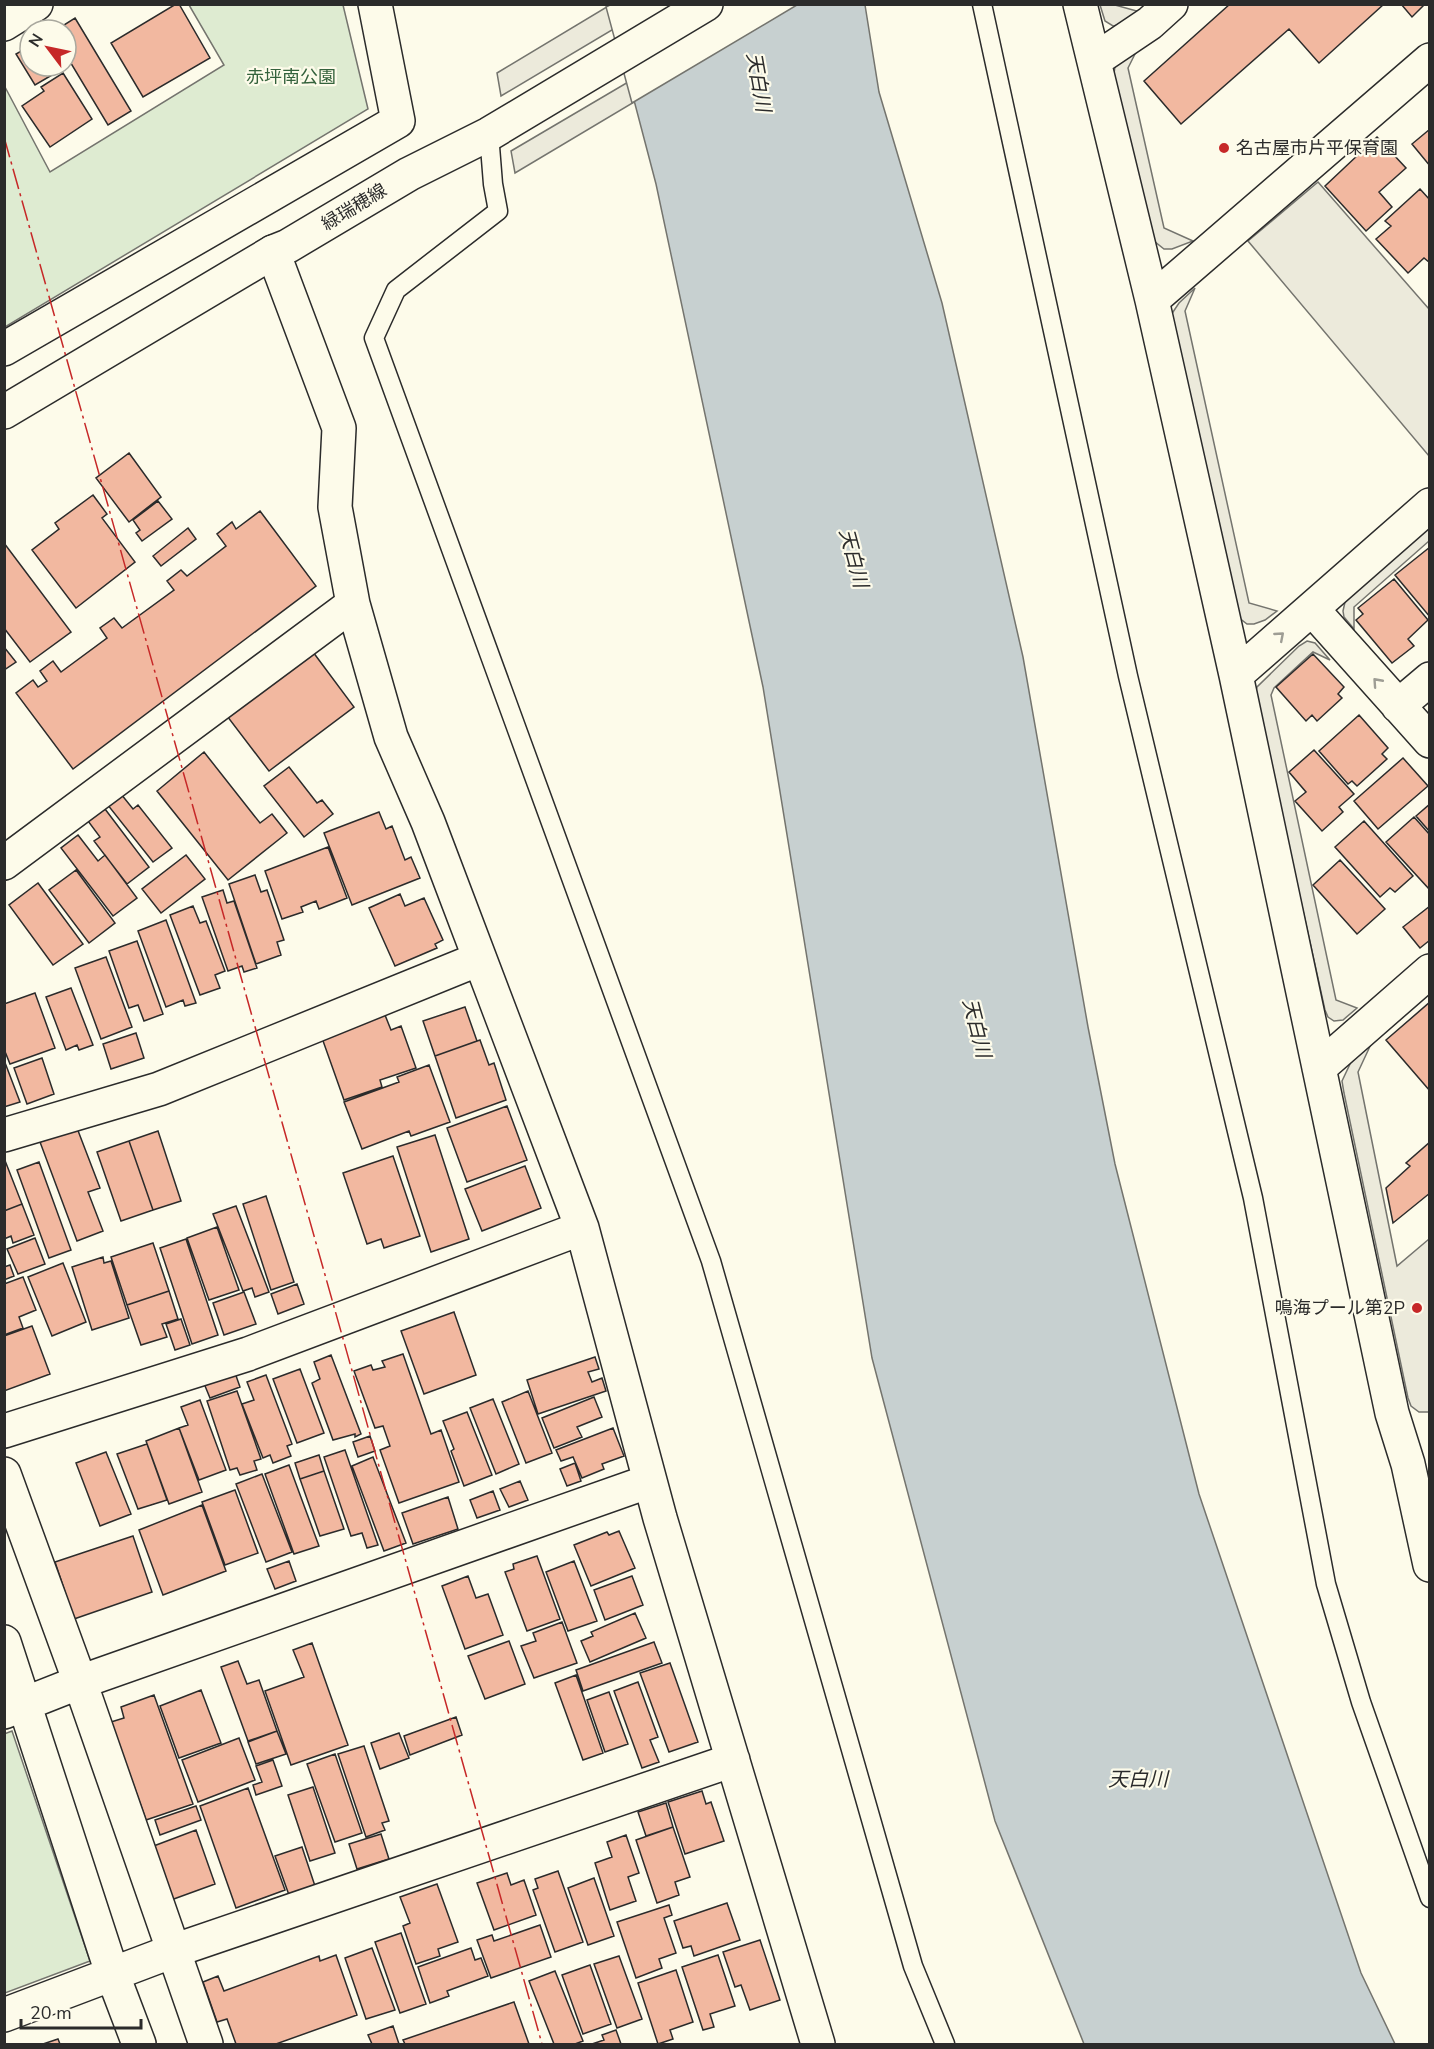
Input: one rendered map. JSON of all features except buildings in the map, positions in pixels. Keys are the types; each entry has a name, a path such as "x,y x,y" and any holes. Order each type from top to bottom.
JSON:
{"street":[{"path":"4,24 36,4"},
{"path":"4,348 398,121 375,4"},
{"name":"緑瑞穂線","path":"4,412 273,252 288,246 409,174 497,128 706,4"},
{"path":"1080,4 1152,300 1236,675 1392,1413 1419,1454 1430,1565"},
{"path":"1095,60 1150,23 1171,4"},
{"path":"1152,300 1430,60"},
{"path":"273,252 339,428 335,507 353,604 392,737 428,822 582,1228 660,1518 817,2044"},
{"path":"1236,675 1430,505"},
{"path":"4,863 353,604"},
{"path":"1312,609 1430,741"},
{"path":"1398,706 1430,679"},
{"path":"4,1135 159,1089 479,959"},
{"path":"1319,1068 1430,971"},
{"path":"4,1431 248,1354 582,1228"},
{"path":"4,1474 80,1682 206,2044"},
{"path":"15,1708 80,1682 650,1481"},
{"path":"4,1641 15,1708 139,2044"},
{"path":"4,2015 174,1951 733,1760"}],"lane":[{"path":"982,4 1128,675 1253,1198 1326,1584 1361,1702 1430,1898"},
{"path":"497,128 493,184 498,211 396,290 374,338 711,1261 913,1966 945,2044"}],"green space":[{"name":"赤坪南公園","path":"189,5 343,5 368,109 5,327 5,87 50,172 224,65"},
{"path":"12,1731 90,1961 5,1993 4,1734"}],"shaded area":[{"path":"610,5 654,5 501,96 497,73"},
{"path":"759,5 797,5 515,173 511,151"},
{"path":"1100,5 1115,5 1144,13 1129,23 1113,26 1105,21"},
{"path":"1140,44 1128,68 1164,228 1193,241 1172,249 1164,249 1154,241 1114,74 1115,66 1121,58"},
{"path":"1318,182 1429,309 1429,456 1248,241"},
{"path":"1195,288 1185,311 1249,603 1277,611 1265,620 1254,624 1247,624 1238,617 1171,315 1179,303"},
{"path":"1429,524 1429,541 1354,607 1354,629 1344,617 1345,602"},
{"path":"1307,641 1315,643 1330,660 1313,652 1274,688 1271,695 1336,1000 1357,1008 1343,1020 1334,1021 1328,1017 1325,1010 1255,694 1257,687"},
{"path":"1372,1042 1358,1072 1397,1266 1429,1239 1429,1412 1419,1412 1411,1406 1408,1398 1342,1081 1351,1062"}],"water":[{"name":"天白川","path":"609,5 865,5 879,92 942,303 1023,657 1088,1027 1115,1164 1199,1494 1361,1973 1395,2044 1084,2044 995,1821 872,1358 763,687 656,184"}],"pier":[{"path":"610,5 797,5 632,103 606,7"}],"power":[{"path":"4,137 542,2044"}],"place":[{"name":"名古屋市片平保育園","path":"1224,148"},
{"name":"鳴海プール第2P","path":"1417,1308"}]}
